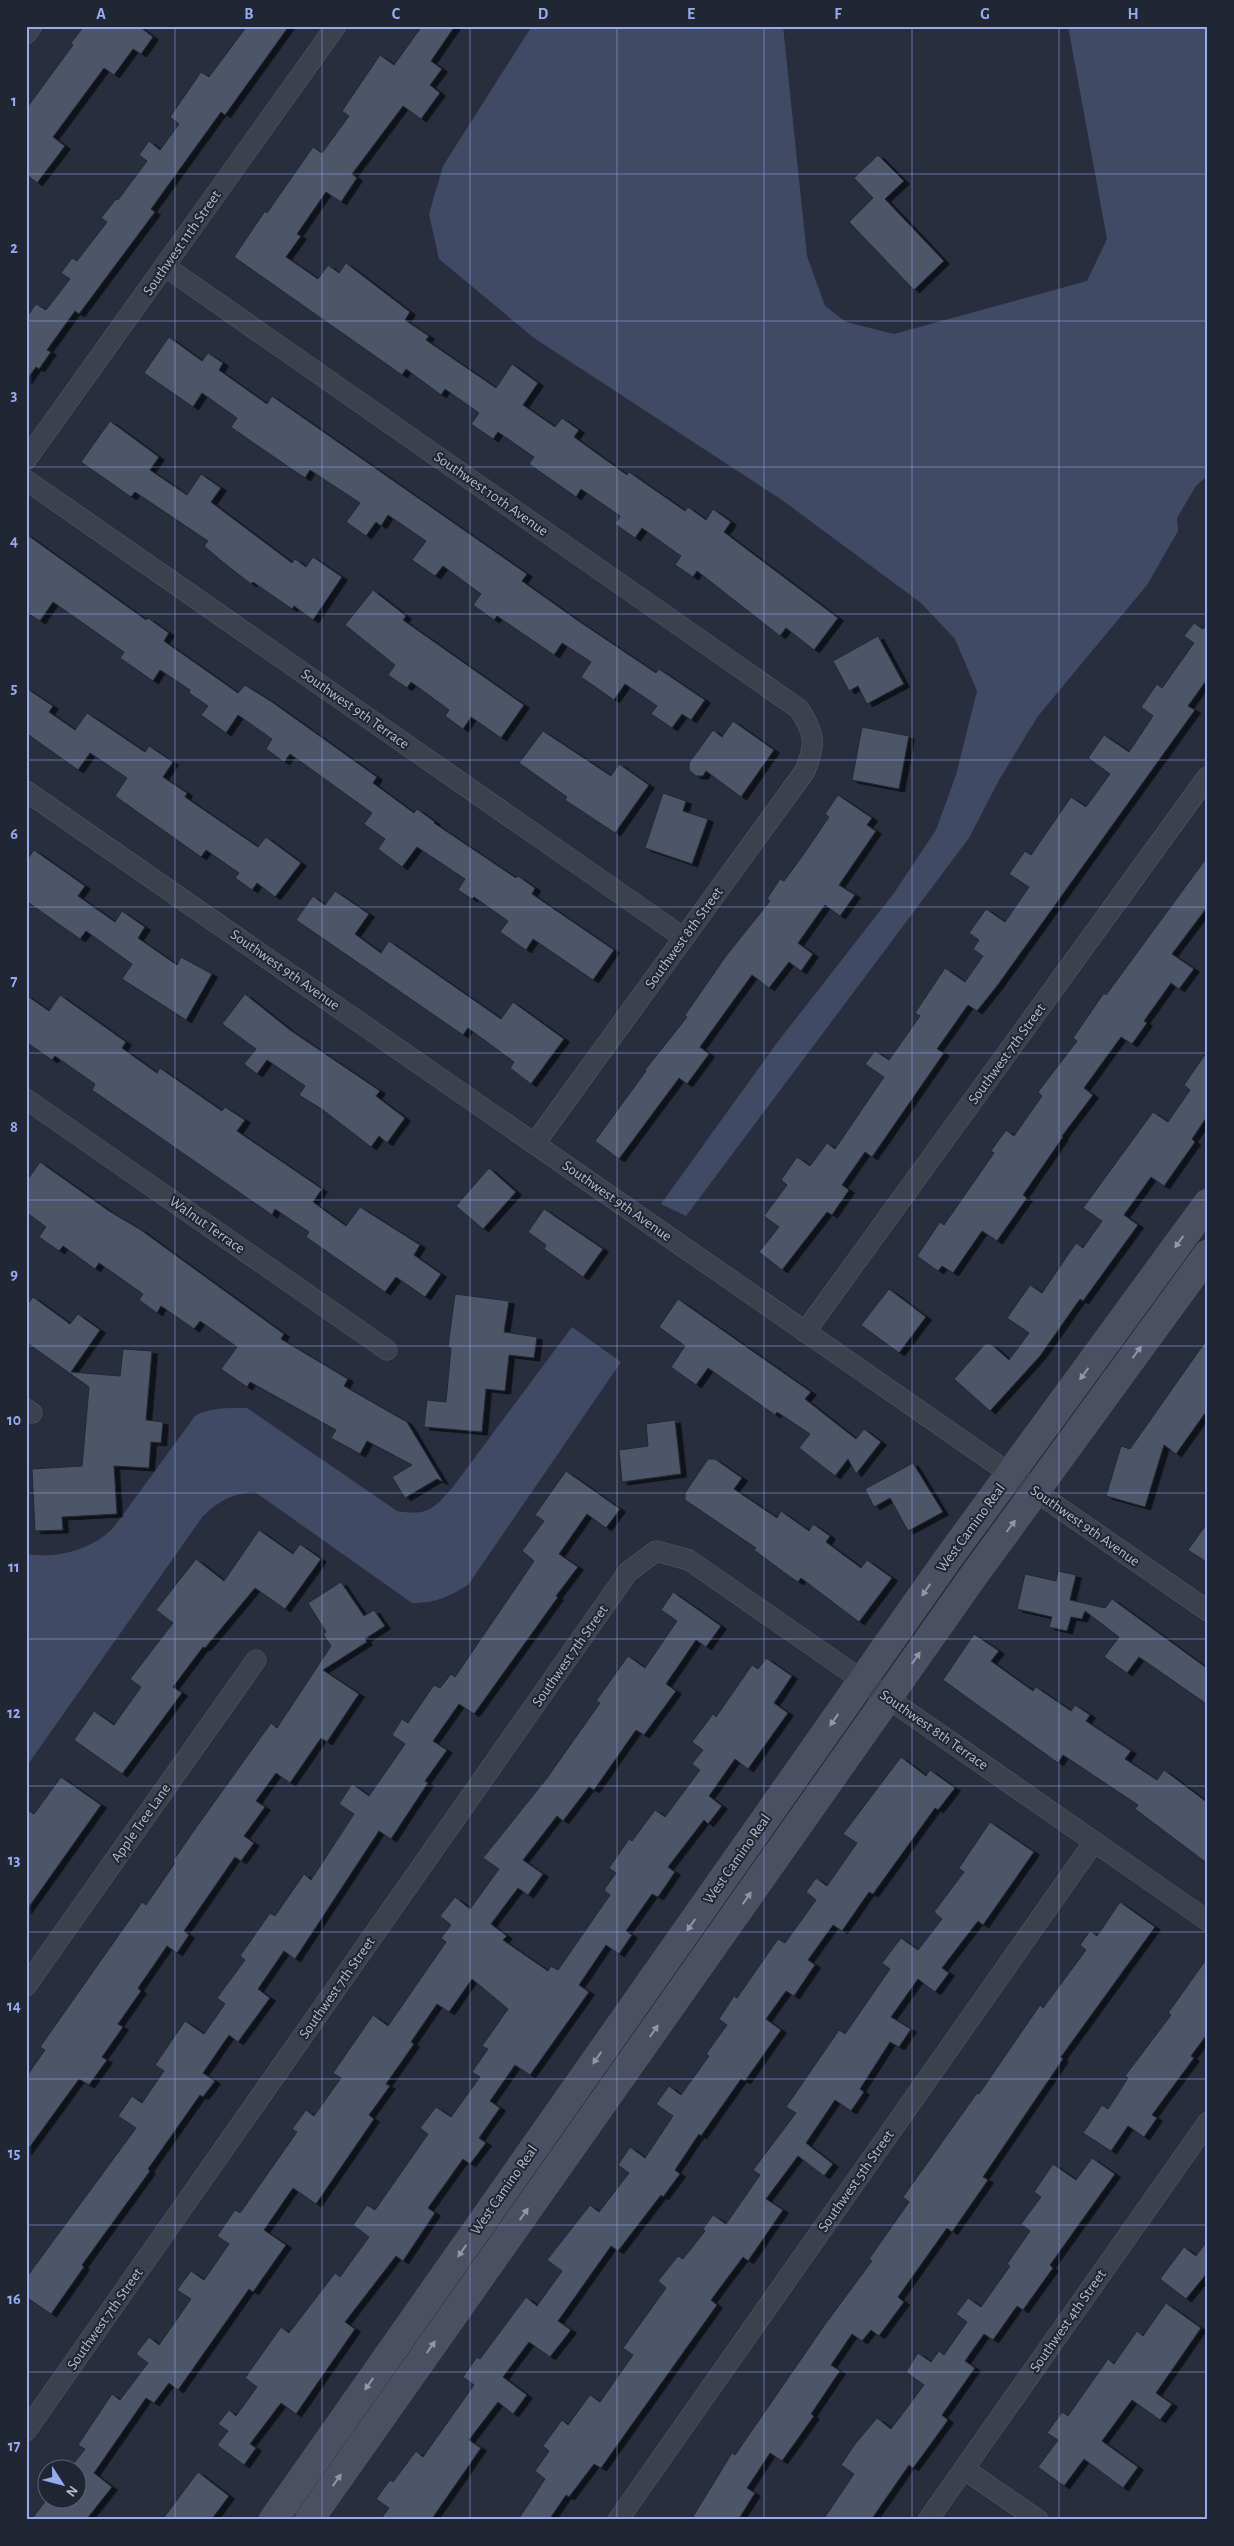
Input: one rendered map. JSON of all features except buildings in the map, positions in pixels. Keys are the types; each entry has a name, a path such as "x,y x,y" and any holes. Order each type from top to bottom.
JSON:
{"street":[{"path":"26,34 32,26"},
{"name":"Southwest 11th Street","path":"26,460 166,267 336,26"},
{"name":"Southwest 10th Avenue","path":"166,267 799,709 810,726"},
{"name":"Southwest 9th Terrace","path":"26,480 684,938"},
{"name":"Southwest 8th Street","path":"535,1144 805,771 813,750 810,726"},
{"name":"Southwest 7th Street","path":"805,1332 1208,776"},
{"name":"Southwest 9th Avenue","path":"26,791 1208,1612"},
{"name":"Walnut Terrace","path":"26,1099 387,1350"},
{"name":"West Camino Real","path":"273,2520 862,1680 1208,1203"},
{"name":"West Camino Real","path":"309,2520 888,1698 1208,1254"},
{"name":"Southwest 7th Street","path":"26,2431 628,1572 656,1551"},
{"name":"Southwest 8th Terrace","path":"656,1551 689,1560 1208,1921"},
{"name":"Apple Tree Lane","path":"26,1986 256,1660"},
{"name":"Southwest 5th Street","path":"618,2520 1094,1842"},
{"path":"560,2110 585,2128"},
{"name":"Southwest 4th Street","path":"928,2520 1208,2122"},
{"path":"964,2468 1038,2520"}],"water":[{"path":"532,26 783,26 807,256 825,306 846,322 894,334 1087,281 1107,239 1068,26 1208,26 1208,475 1196,486 1177,518 1178,531 1147,585 1038,716 999,780 969,838 686,1216 661,1204 776,1044 894,893 936,830 956,775 977,691 955,639 921,603 782,500 534,338 439,259 429,214 443,166"},
{"path":"572,1327 621,1362 468,1585 442,1598 428,1602 412,1603 255,1492 233,1496 215,1506 203,1516 26,1767 26,1554 62,1554 85,1547 105,1535 114,1527 195,1416 213,1410 247,1408 397,1511 424,1511 435,1506 453,1487"}]}
